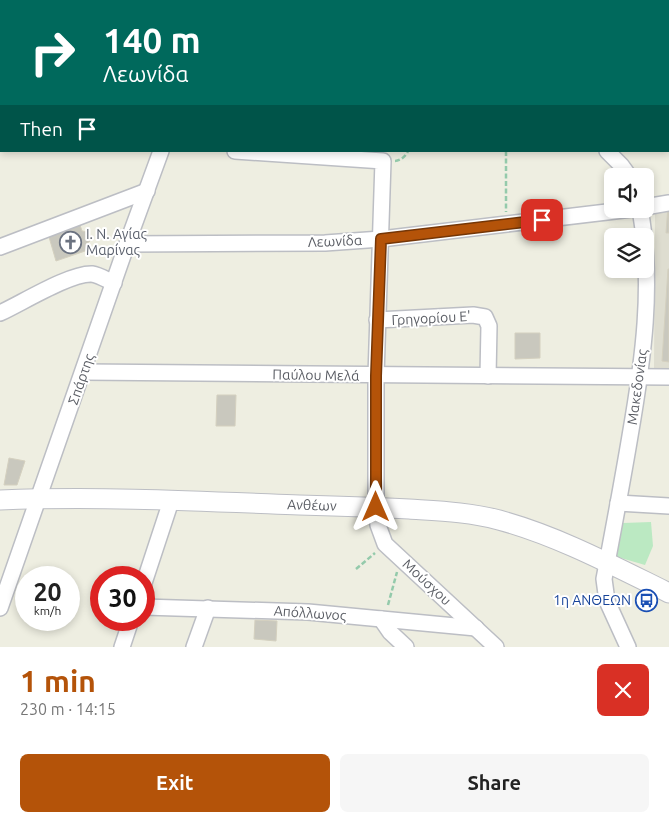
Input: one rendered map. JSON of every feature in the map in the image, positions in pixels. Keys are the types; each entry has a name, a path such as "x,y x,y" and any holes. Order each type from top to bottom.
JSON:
{"street":[{"name":"Σπάρτης","path":"0,608 161,152"},
{"path":"249,152 383,161 376,376 376,507 378,525 385,544"},
{"path":"607,152 625,164"},
{"path":"0,247 147,191"},
{"path":"654,206 669,203"},
{"name":"Λεωνίδα","path":"127,244 325,242 381,239 604,213"},
{"name":"Μακεδονίας","path":"628,647 607,601 604,578 640,377 645,329 647,272 645,236 642,218"},
{"path":"0,313 69,279 82,275 94,274 114,283"},
{"name":"Γρηγορίου Ε'","path":"378,320 472,315 485,317 489,326 488,376"},
{"name":"Παύλου Μελά","path":"83,372 669,377"},
{"name":"Ανθέων","path":"0,500 39,498 171,501 376,507 453,512 499,521 538,534 607,563 669,593"},
{"path":"150,566 171,501"},
{"path":"618,503 669,506"},
{"name":"Μούσχου","path":"385,544 496,647"},
{"name":"Απόλλωνος","path":"155,607 308,612 476,628"},
{"path":"194,647 208,608"},
{"path":"382,619 390,632 406,647"},
{"path":"122,647 127,631"}],"path":[{"path":"506,152 506,225"},
{"path":"356,569 385,544"},
{"path":"382,619 401,558"}],"shaded area":[{"path":"669,206 669,368 654,368 655,209"}],"green space":[{"path":"651,522 653,546 645,565 614,556 623,523"}],"building":[{"path":"668,206 669,233 666,233"},
{"name":"Ι. Ν. Αγίας Μαρίνας","path":"80,225 82,231 88,232 91,237 90,241 86,244 88,250 56,261 49,237"},
{"path":"669,269 669,362 662,361"},
{"path":"515,333 540,333 540,358 515,359"},
{"path":"217,395 236,395 235,426 216,426"},
{"path":"9,458 25,461 17,485 4,485"},
{"path":"255,620 277,621 276,641 254,639"}],"place":[{"name":"Ι. Ν. Αγίας Μαρίνας","path":"70,242"},
{"name":"1η ΑΝΘΕΩΝ","path":"647,600"}],"route":[{"path":"376,507 376,376 381,239 542,220"}]}
